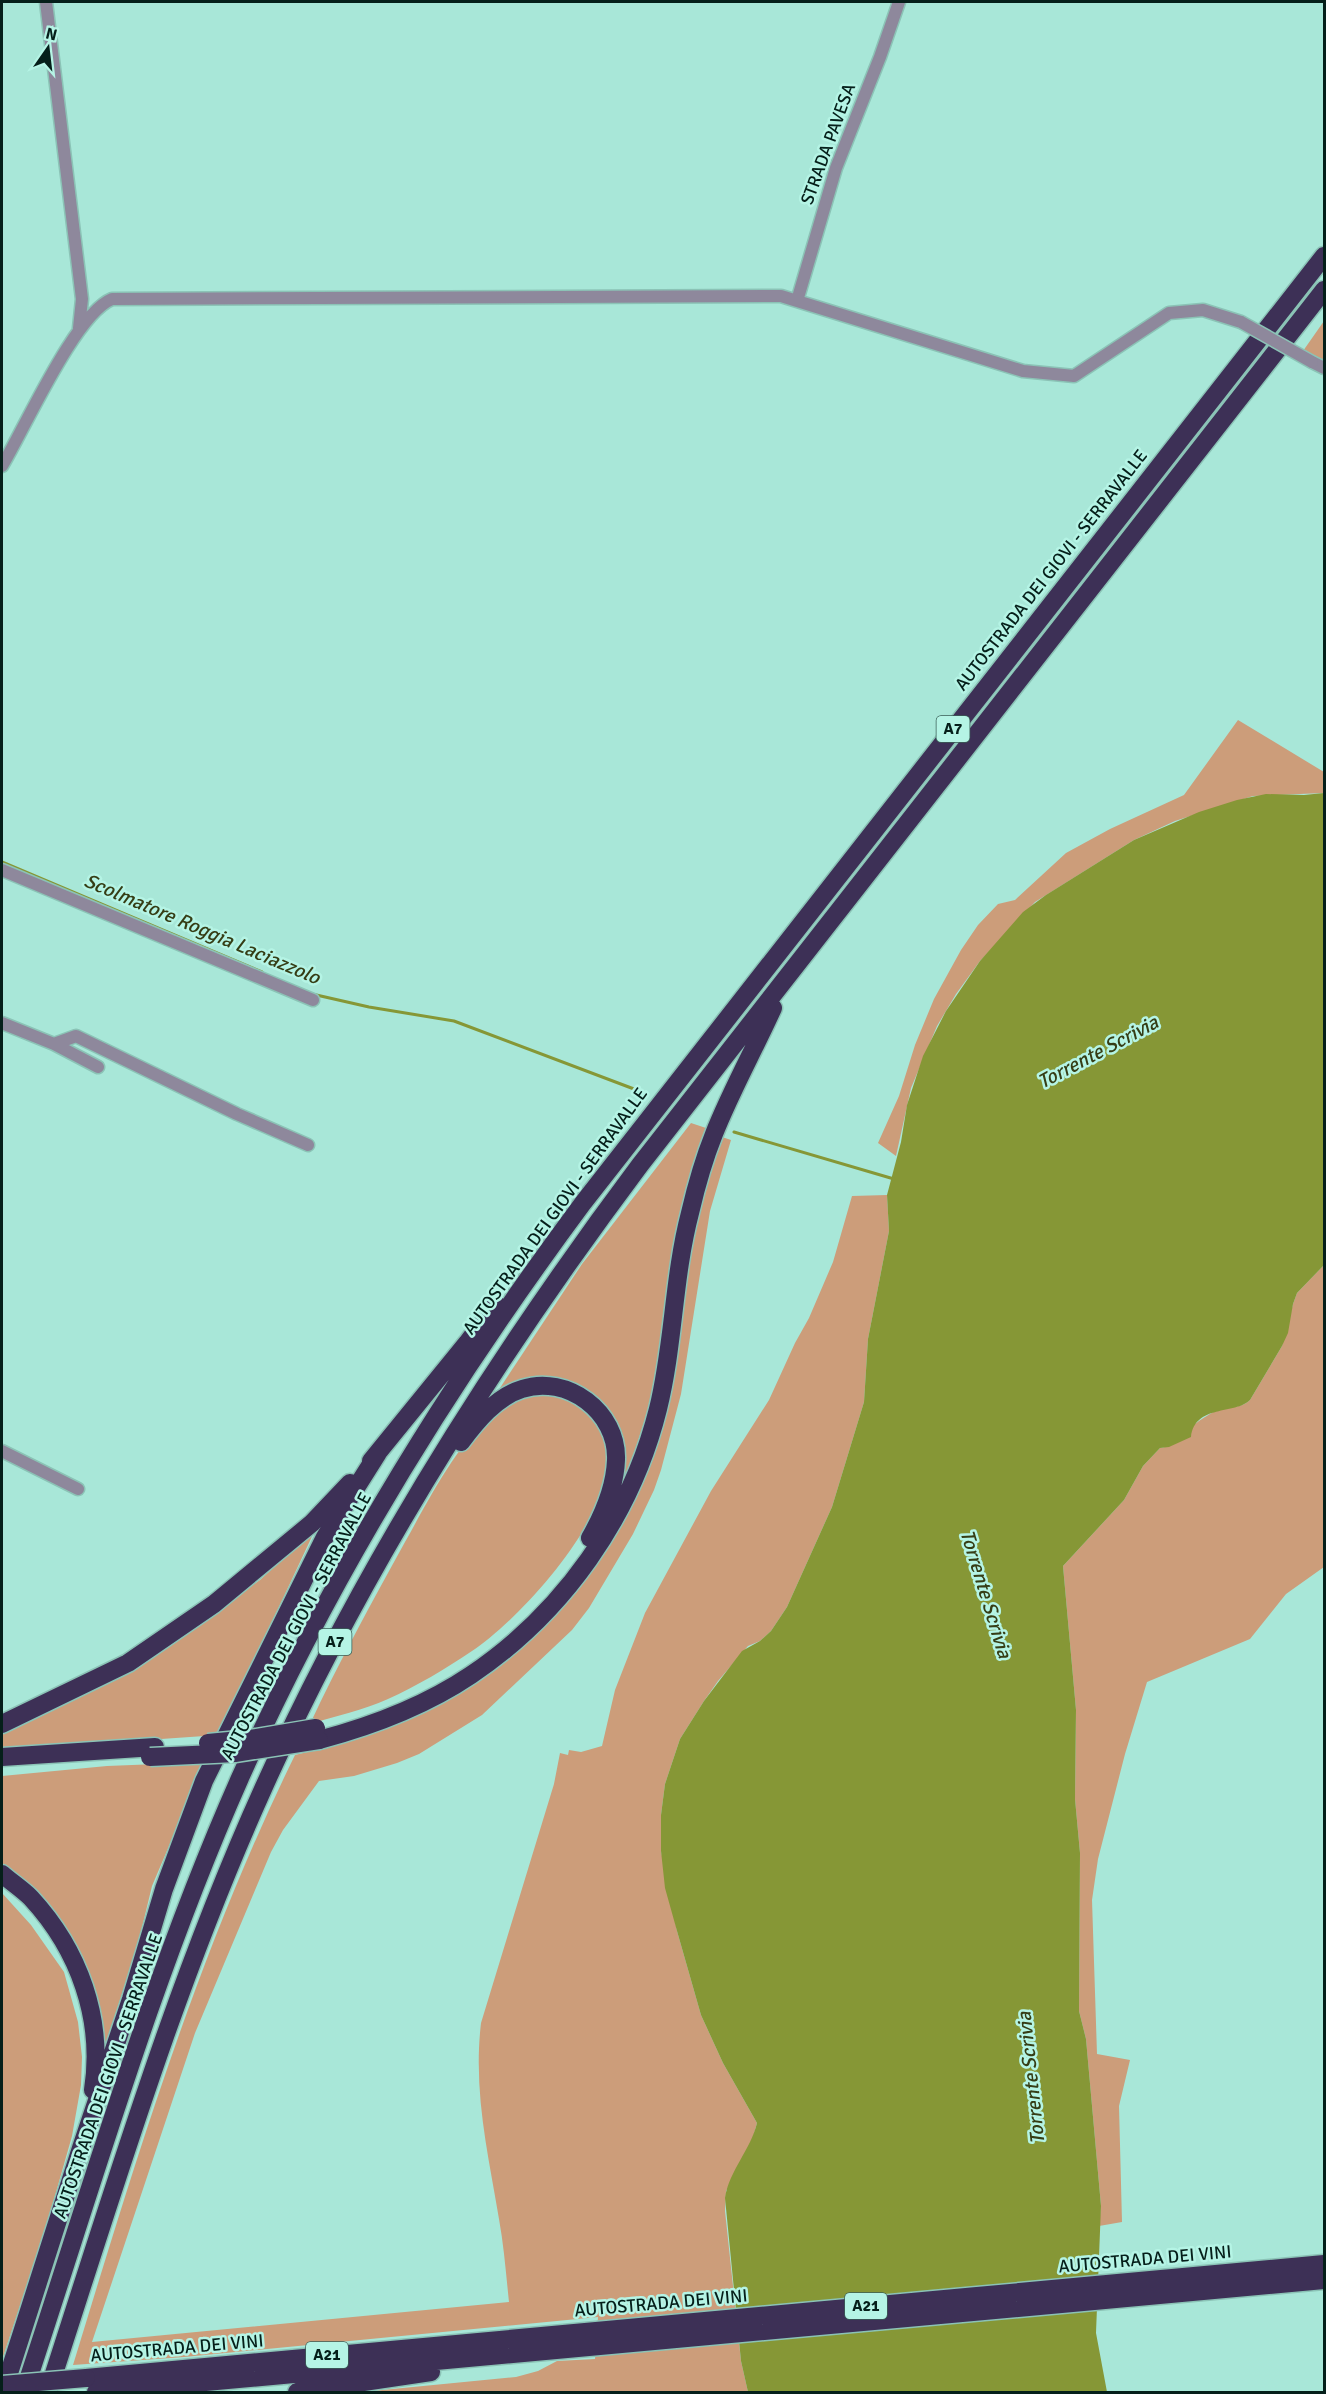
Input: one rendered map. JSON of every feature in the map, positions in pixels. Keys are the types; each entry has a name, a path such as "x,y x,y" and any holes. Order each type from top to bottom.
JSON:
{"highway":[{"name":"AUTOSTRADA DEI GIOVI - SERRAVALLE","path":"24,2392 141,2035 196,1885 241,1777 306,1645 382,1504 476,1353 522,1285 583,1203 1324,255"},
{"name":"A7","path":"48,2392 163,2040 218,1894 264,1787 322,1667 392,1536 479,1392 552,1284 640,1165 1324,290"},
{"path":"2,1769 249,1739 356,1730 396,1715 470,1676 526,1631 560,1597 593,1553 633,1483 655,1420 665,1377 679,1258 690,1212 714,1134 786,979"},
{"path":"2,1724 128,1663 214,1604 312,1523 378,1453 525,1265 583,1203"},
{"path":"317,1734 425,1689 493,1645 522,1620 570,1566 596,1527 612,1482 616,1460 609,1429 594,1407 582,1396 545,1385 520,1389 506,1397 472,1427 392,1536"},
{"path":"3,2392 131,1999 164,1889 204,1781 325,1537 378,1453"},
{"path":"2,1757 152,1752"},
{"path":"2,1874 30,1897 64,1940 85,1983 96,2046 96,2074 81,2148"},
{"name":"AUTOSTRADA DEI VINI","path":"1165,2287 1324,2264"},
{"name":"AUTOSTRADA DEI VINI","path":"91,2385 1165,2287 1324,2280"},
{"name":"AUTOSTRADA DEI VINI","path":"2,2385 91,2385 535,2352 568,2341"},
{"path":"296,2392 408,2376 535,2352"}],"street":[{"path":"46,2 82,298 79,328"},
{"name":"STRADA PAVESA","path":"797,301 836,168 899,2"},
{"path":"2,466 79,328 105,302 129,297 781,296 1023,371 1074,376 1169,313 1203,310 1241,322 1324,368"},
{"path":"2,870 314,1000"},
{"path":"2,1023 54,1044 98,1067"},
{"path":"54,1044 76,1036 237,1114 308,1145"},
{"path":"2,1451 78,1489"}],"shaded area":[{"path":"1324,321 1324,362 1303,351"},
{"path":"1238,720 1324,772 1324,793 1253,796 1175,821 1134,840 1035,902 980,961 956,994 937,1026 911,1088 896,1156 878,1143 899,1096 915,1045 934,999 961,950 978,925 998,904 1015,900 1066,853 1110,829 1184,795"},
{"path":"691,1123 706,1128 681,1210 672,1255 656,1385 632,1460 612,1503 620,1474 588,1393 496,1394 582,1264"},
{"path":"722,1137 731,1140 710,1211 681,1394 661,1470 633,1534 589,1608 572,1630 482,1715 419,1754 397,1763 354,1776 319,1781 283,1830 271,1852 195,2033 92,2342 509,2302 480,2098 481,2023 554,1784 560,1753 568,1755 569,1750 581,1752 602,1746 615,1690 645,1613 711,1491 769,1400 833,1262 852,1196 887,1195 889,1231 868,1339 864,1402 832,1507 787,1607 771,1631 760,1641 748,1646 718,1681 680,1739 665,1784 661,1815 661,1851 677,1931 701,2015 723,2063 757,2123 752,2141 726,2191 725,2211 741,2361 748,2392 362,2392 516,2377 538,2371 557,2361 595,2359 598,2317 184,2357 73,2365 146,2132 199,1980 260,1829 295,1755 336,1745 414,1714 483,1674 628,1501 702,1191"},
{"path":"1324,1265 1324,1567 1286,1594 1250,1639 1147,1682 1125,1754 1098,1859 1092,1900 1097,2054 1130,2060 1119,2106 1122,2222 1099,2226 1101,2206 1086,2039 1079,2011 1080,1853 1075,1799 1076,1710 1063,1566 1124,1500 1143,1466 1160,1448 1172,1444 1212,1413 1223,1408 1241,1406 1250,1400 1282,1346 1297,1293"},
{"path":"556,1393 582,1403 607,1440 608,1466 601,1496 565,1558 517,1613 493,1635 462,1658 388,1699 310,1724 380,1587 435,1488 459,1452 485,1421 500,1409 527,1397"},
{"path":"315,1530 219,1735 2,1750 2,1731 91,1691 156,1653 260,1580"},
{"path":"208,1762 186,1806 152,1886 138,1944 103,2053 89,1981 2,1868 2,1776 107,1766"},
{"path":"2,1893 31,1925 64,1972 78,2022 82,2057 81,2085 72,2136 45,2231 2,2360"}],"water":[{"name":"Torrente Scrivia","path":"1324,793 1324,1265 1297,1293 1288,1333 1250,1400 1243,1405 1207,1415 1200,1419 1194,1427 1191,1437 1169,1447 1160,1448 1143,1466 1124,1500 1063,1566 1076,1710 1075,1799 1080,1853 1079,2011 1086,2039 1101,2206 1096,2333 1107,2392 748,2392 741,2361 725,2198 727,2188 757,2123 723,2063 701,2015 665,1888 661,1851 661,1815 665,1784 680,1739 704,1701 742,1651 760,1641 771,1631 787,1607 832,1507 864,1402 868,1339 889,1231 887,1195 901,1142 907,1105 923,1056 946,1011 980,961 1023,912 1046,895 1134,840 1199,812 1266,794"}],"waterway":[{"name":"Scolmatore Roggia Laciazzolo","path":"2,862 262,972"},
{"name":"Scolmatore Roggia Laciazzolo","path":"312,994 369,1007 454,1021 634,1089"},
{"name":"Scolmatore Roggia Laciazzolo","path":"734,1132 894,1179"}]}
